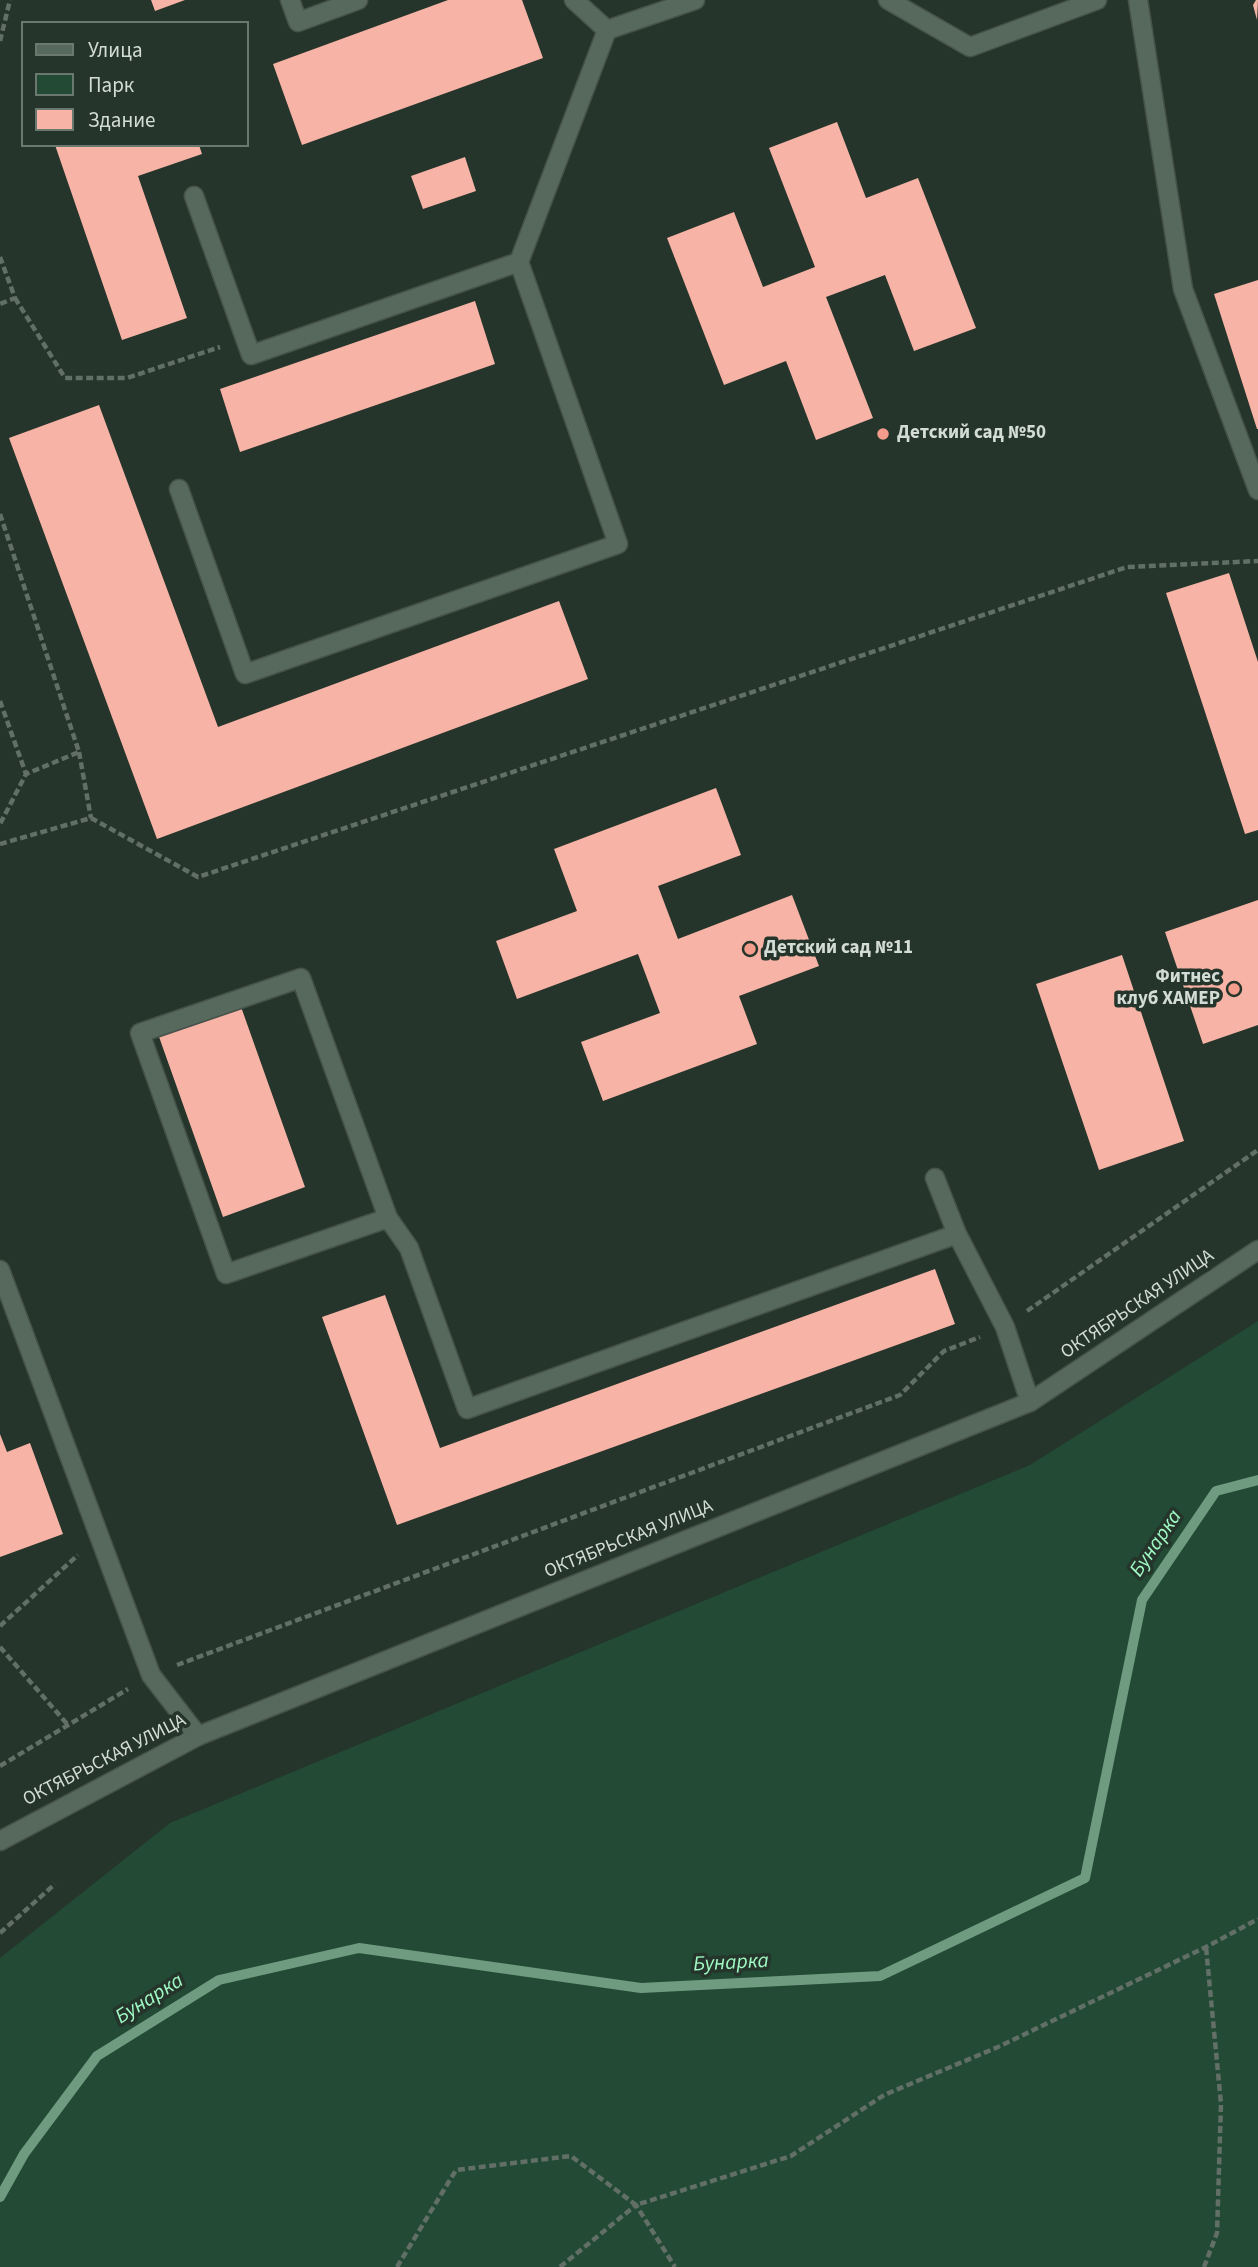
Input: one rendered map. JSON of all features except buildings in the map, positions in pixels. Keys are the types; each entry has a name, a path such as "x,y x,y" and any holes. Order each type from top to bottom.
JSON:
{"street":[{"path":"290,0 298,22 358,0"},
{"path":"573,0 607,30"},
{"path":"607,30 695,0"},
{"path":"888,0 970,47 1097,0"},
{"path":"1138,0 1183,289 1258,490"},
{"path":"179,489 245,674 618,544 519,262 607,30"},
{"path":"194,196 251,355 519,262"},
{"path":"388,1218 226,1274 140,1034 301,978 388,1218 409,1248 467,1409 957,1234"},
{"path":"935,1178 957,1234 1004,1327 1030,1402"},
{"name":"ОКТЯБРЬСКАЯ УЛИЦА","path":"0,1841 198,1736 1030,1402 1258,1250"},
{"path":"0,1270 151,1675 198,1736"}],"path":[{"path":"0,41 10,0"},
{"path":"0,257 15,298 65,378 127,378 245,338"},
{"path":"0,304 15,298"},
{"path":"0,514 79,752 91,818"},
{"path":"0,844 91,818 198,877 1127,567 1258,561"},
{"path":"0,701 26,774"},
{"path":"0,824 26,774 79,752"},
{"path":"0,1766 151,1675 900,1395 944,1351 1004,1327 1258,1150"},
{"path":"0,1626 99,1536"},
{"path":"0,1647 68,1725"},
{"path":"0,1933 55,1884"},
{"path":"560,2267 636,2205 790,2156 884,2095 998,2048 1258,1919"},
{"path":"1204,2267 1217,2233 1221,2104 1206,1947"},
{"path":"397,2267 456,2170 571,2156 636,2205 675,2267"}],"green space":[{"path":"1258,1321 1258,2267 0,2267 0,1958 170,1823 1030,1465"}],"waterway":[{"name":"Бунарка","path":"0,2197 24,2154 97,2056 219,1980 359,1948 641,1988 880,1976 1085,1878 1142,1600 1216,1491 1258,1480"}],"place":[{"name":"Детский сад №50","path":"883,434"},
{"name":"Детский сад №11","path":"750,949"},
{"name":"Фитнес клуб ХАМЕР","path":"1234,989"}]}
